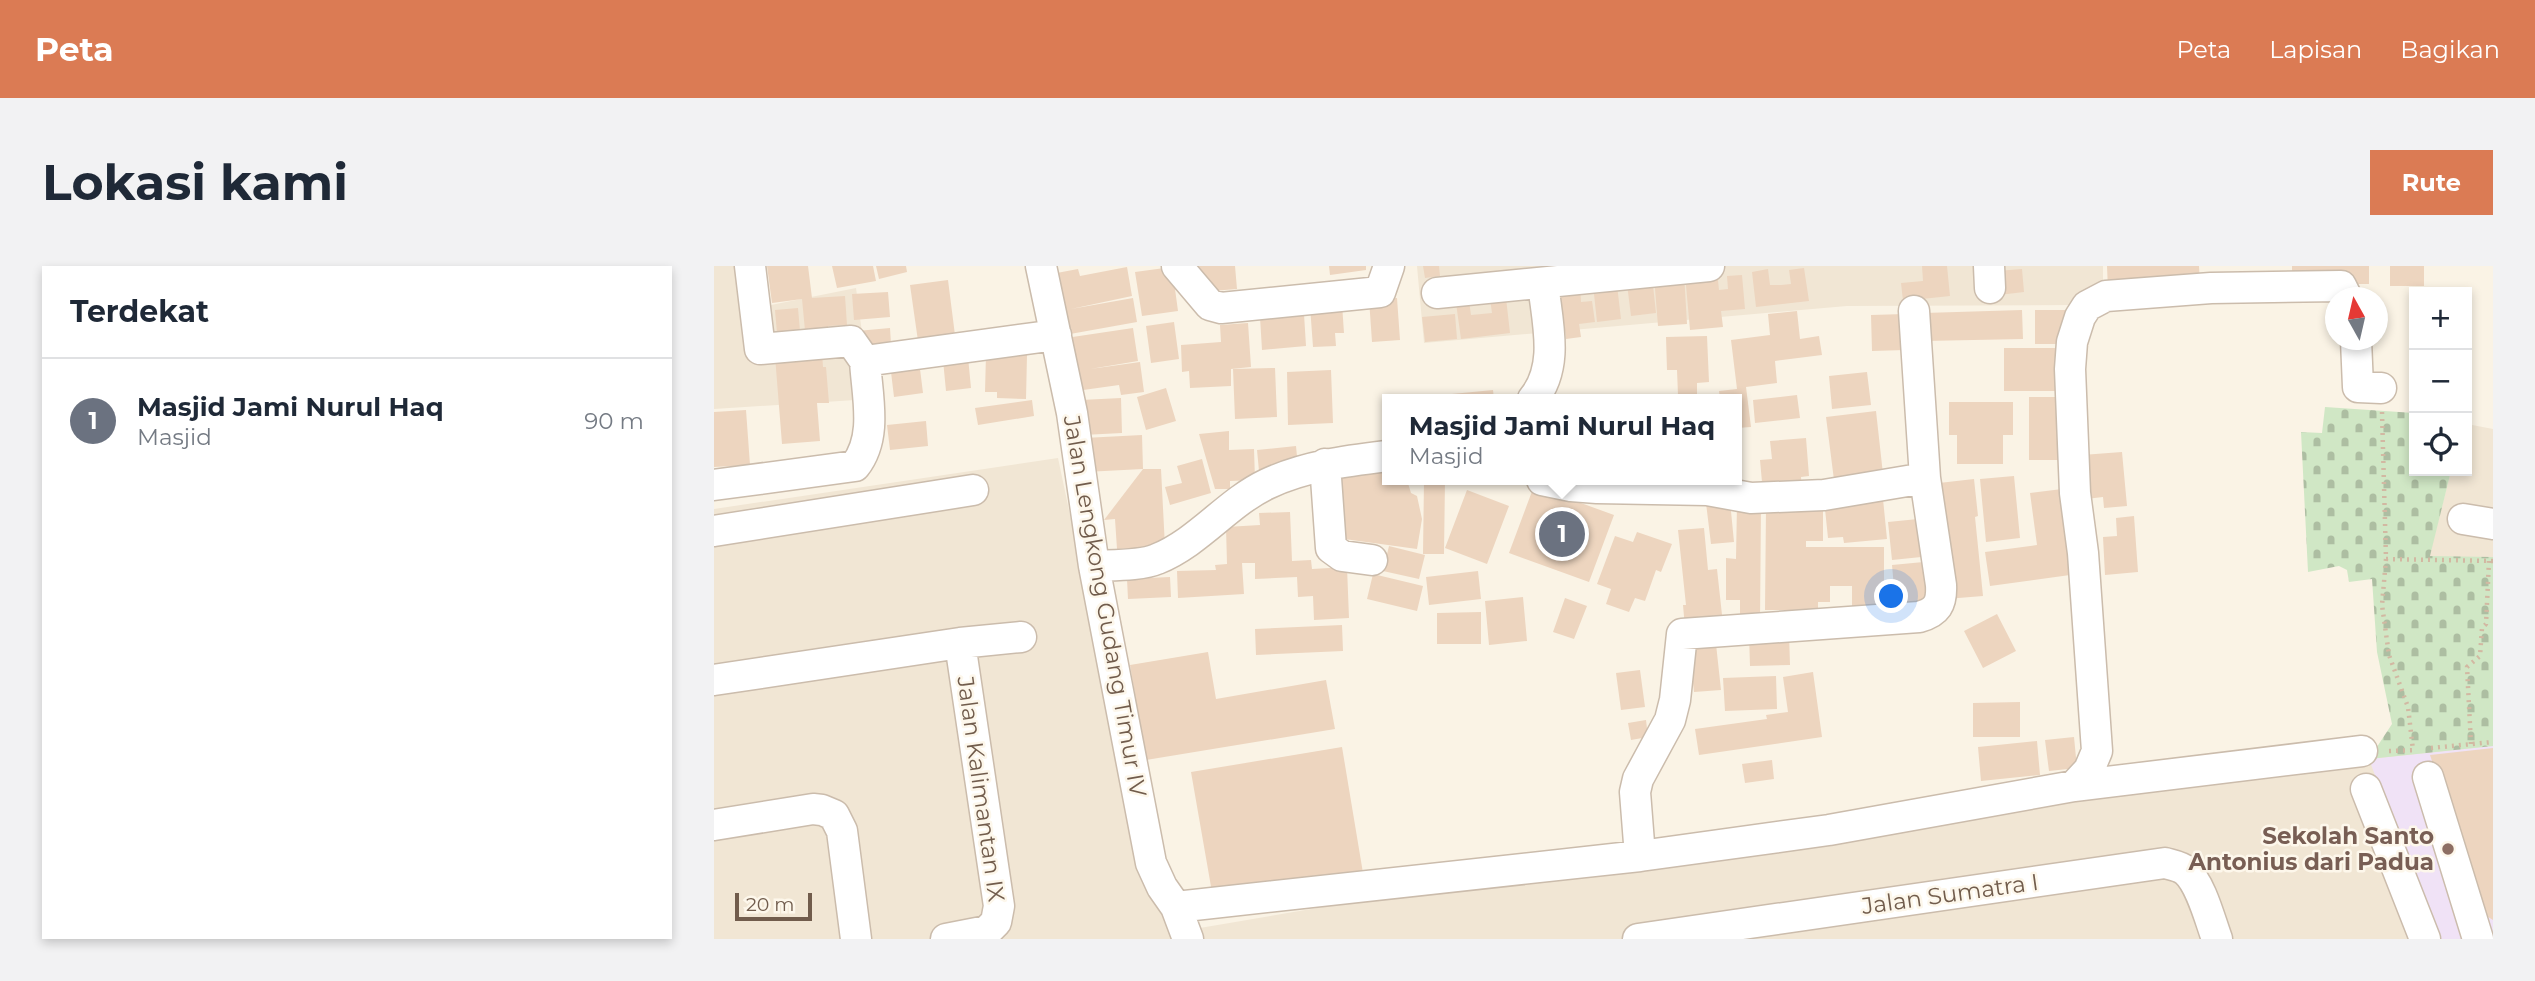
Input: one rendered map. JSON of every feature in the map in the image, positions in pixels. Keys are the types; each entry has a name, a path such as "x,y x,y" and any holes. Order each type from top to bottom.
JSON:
{"street":[{"path":"714,485 855,466 868,444 865,361 852,341 760,349 750,266"},
{"name":"Jalan Lengkong Gudang Timur IV","path":"1041,266 1072,413 1094,566 1151,863 1158,880 1176,907 1188,939"},
{"path":"1177,266 1210,305 1221,308 1380,292 1389,266"},
{"path":"1437,293 1709,266"},
{"path":"2074,786 2089,769 2097,751 2083,553 2075,493 2070,369 2072,342 2080,317 2087,306 2106,296 2212,277 2325,290"},
{"path":"1536,394 1545,380 1550,355 1543,283"},
{"path":"1640,856 1635,792 1638,779 1670,720 1675,700 1682,634 1919,617 1931,614 1938,605 1941,585 1925,478 1914,311"},
{"path":"865,361 1056,335"},
{"path":"2356,350 2358,387 2381,388"},
{"path":"1094,566 1154,561 1200,533 1235,504 1267,484 1325,464 1382,457"},
{"path":"1325,464 1331,548 1342,556 1372,561"},
{"path":"1572,485 1707,489 1751,498 1824,495 1925,478"},
{"path":"714,531 973,490"},
{"path":"2463,519 2493,524"},
{"path":"714,680 960,643 1021,637"},
{"name":"Jalan Kalimantan IX","path":"946,939 987,930 996,922 999,906 960,643"},
{"path":"1176,907 1640,856 1829,830 2074,786 2362,751"},
{"path":"2428,777 2478,939"},
{"path":"2366,789 2425,939"},
{"path":"714,825 813,809 834,815 842,831 856,939"},
{"name":"Jalan Sumatra I","path":"1638,939 2165,863 2187,871 2197,886 2217,939"}],"path":[{"path":"2381,388 2385,559 2382,595 2389,655 2408,707 2413,750 2493,742"},
{"path":"2385,559 2491,561 2486,624 2482,628 2480,656 2467,667 2471,744"}],"shaded area":[{"path":"714,266 765,266 771,305 856,288 871,399 714,409"},
{"path":"1417,266 2103,266 2103,287 2083,291 2073,305 1847,306 1424,343"},
{"path":"2472,425 2493,429 2493,557 2429,557 2450,476 2472,476"},
{"path":"1058,458 1147,880 1194,929 1405,893 2352,759 2493,746 2493,939 714,939 714,509"},
{"name":"Sekolah Santo Antonius dari Padua","path":"2493,746 2493,939 2436,939 2369,759"}],"green space":[{"path":"2325,407 2409,413 2409,476 2450,476 2430,556 2493,557 2493,746 2369,759 2392,724 2377,652 2372,579 2349,582 2347,570 2339,566 2308,572 2301,432 2322,433"}],"building":[{"path":"767,266 808,266 812,298 845,296 847,325 828,326 829,339 806,341 802,299 772,303"},
{"path":"832,266 873,266 876,281 837,288"},
{"path":"876,266 906,266 907,272 879,279"},
{"path":"1197,266 1235,266 1237,289 1199,292"},
{"path":"1329,266 1366,266 1366,270 1330,275"},
{"path":"1423,266 1439,266 1440,276 1425,278"},
{"path":"1922,266 1947,266 1950,296 1903,301 1901,283 1923,281"},
{"path":"2107,266 2199,266 2200,285 2108,290"},
{"path":"2292,266 2369,266 2369,284 2292,278"},
{"path":"2390,266 2424,266 2424,286 2390,286"},
{"path":"1127,267 1132,296 1071,309 1133,298 1137,322 1059,336 1046,275 1078,269 1080,276"},
{"path":"1172,267 1178,311 1142,316 1135,272"},
{"path":"1804,268 1809,301 1756,307 1752,272 1768,269 1770,285 1781,285 1791,284 1789,270"},
{"path":"2022,269 2024,292 1999,295 1997,271"},
{"path":"1717,271 1719,290 1728,289 1727,276 1742,275 1745,309 1721,311 1723,327 1690,330 1685,274"},
{"path":"1684,273 1687,324 1658,326 1654,276"},
{"path":"1652,276 1656,313 1631,316 1627,284"},
{"path":"948,280 956,343 919,348 910,285"},
{"path":"1617,285 1621,319 1597,322 1594,294 1603,293 1602,287"},
{"path":"1580,287 1581,302 1592,301 1595,322 1579,324 1581,337 1566,339 1560,290"},
{"path":"888,292 890,317 854,320 852,294"},
{"path":"1397,298 1400,340 1372,342 1369,299"},
{"path":"1506,298 1510,333 1461,339 1456,303 1469,301 1471,315 1492,313 1490,299"},
{"path":"1342,304 1344,333 1335,333 1336,346 1313,347 1310,306"},
{"path":"798,308 801,343 778,345 775,310"},
{"path":"2022,310 2023,339 1924,341 1924,313"},
{"path":"2035,310 2070,310 2070,344 2035,344"},
{"path":"1797,311 1800,339 1819,336 1822,355 1775,361 1777,383 1746,387 1751,427 1742,428 1742,394 1719,394 1719,391 1737,389 1731,340 1770,335 1768,314"},
{"path":"1304,314 1306,346 1262,350 1260,317"},
{"path":"1455,314 1457,339 1425,342 1422,317"},
{"path":"1905,314 1905,350 1872,351 1871,315"},
{"path":"1174,322 1179,359 1151,363 1146,326"},
{"path":"1248,323 1251,367 1231,369 1231,386 1190,388 1189,371 1182,372 1181,345 1221,342 1220,325"},
{"path":"890,328 891,344 858,347 857,331"},
{"path":"1133,328 1138,361 1090,369 1140,362 1144,392 1121,395 1119,385 1069,392 1059,339"},
{"path":"1707,336 1709,382 1697,383 1697,394 1678,394 1677,370 1667,370 1666,337"},
{"path":"2004,348 2067,348 2067,391 2004,391"},
{"path":"822,353 829,403 817,403 820,441 782,444 775,356"},
{"path":"986,354 1027,355 1026,399 997,398 997,392 985,392"},
{"path":"968,357 971,388 946,391 943,360"},
{"path":"1275,368 1277,417 1235,419 1233,369"},
{"path":"920,369 923,393 894,397 891,372"},
{"path":"1331,370 1333,423 1288,425 1287,372"},
{"path":"1867,372 1871,405 1832,409 1829,376"},
{"path":"1166,388 1176,421 1146,430 1137,397"},
{"path":"1493,390 1493,394 1452,394"},
{"path":"1797,395 1800,418 1755,423 1753,400"},
{"path":"2029,397 2069,397 2069,460 2029,460"},
{"path":"1121,398 1122,433 1083,435 1081,400"},
{"path":"1032,400 1034,416 978,425 975,408"},
{"path":"1949,402 2013,402 2013,435 2003,435 2003,464 1957,464 1957,435 1949,435"},
{"path":"746,410 750,465 714,467 714,412"},
{"path":"1876,411 1883,474 1834,480 1826,417"},
{"path":"926,421 928,446 890,450 887,425"},
{"path":"1229,431 1229,450 1254,449 1255,480 1230,481 1230,489 1215,489 1199,434"},
{"path":"1142,435 1143,469 1085,472 1084,438"},
{"path":"1806,438 1809,476 1801,477 1802,490 1763,493 1760,460 1772,459 1770,441"},
{"path":"1296,446 1298,467 1259,471 1257,450"},
{"path":"2122,452 2127,506 2104,508 2103,497 2086,499 2082,455"},
{"path":"1202,459 1211,493 1170,505 1165,487 1182,483 1177,466"},
{"path":"1143,469 1161,469 1165,547 1117,549 1115,519 1104,520"},
{"path":"1382,473 1382,485 1409,485 1411,493 1417,496 1422,519 1417,549 1337,538 1331,478"},
{"path":"2014,476 2020,538 1986,542 1980,479"},
{"path":"1974,479 1983,596 1946,599 1939,483"},
{"path":"1424,485 1445,485 1444,554 1423,554"},
{"path":"1534,486 1614,515 1589,582 1509,553"},
{"path":"2070,488 2078,550 2067,551 2070,575 1990,586 1985,552 2037,545 2030,493"},
{"path":"1467,490 1509,506 1487,564 1445,548"},
{"path":"1883,499 1887,539 1844,543 1843,537 1828,538 1825,509 1841,508 1840,503"},
{"path":"1730,501 1734,542 1711,544 1706,503"},
{"path":"1737,504 1761,504 1760,622 1740,622 1740,600 1726,600 1726,558 1736,559"},
{"path":"1766,508 1823,508 1823,541 1806,541 1806,547 1884,547 1884,607 1852,607 1852,586 1830,586 1830,602 1818,602 1818,617 1786,616 1786,610 1765,610"},
{"path":"1290,512 1292,561 1311,560 1312,569 1347,567 1349,618 1314,620 1313,596 1298,597 1297,577 1255,579 1255,563 1242,563 1244,594 1178,598 1177,571 1216,570 1215,565 1227,564 1226,527 1260,525 1259,513"},
{"path":"2134,516 2138,572 2105,575 2103,537 2117,536 2116,518"},
{"path":"1928,518 1931,556 1892,560 1888,522"},
{"path":"1704,528 1708,570 1717,569 1723,624 1685,628 1683,605 1686,605 1678,530"},
{"path":"1637,532 1672,544 1661,572 1656,570 1645,601 1635,598 1629,612 1606,604 1611,589 1597,584 1615,536 1633,542"},
{"path":"1389,546 1425,555 1419,579 1383,571"},
{"path":"1934,561 1934,606 1896,610 1892,565"},
{"path":"1478,571 1481,599 1429,605 1426,577"},
{"path":"1373,574 1423,586 1417,611 1367,599"},
{"path":"1170,577 1171,597 1128,599 1127,579"},
{"path":"1523,597 1527,641 1489,645 1485,601"},
{"path":"1565,598 1587,606 1574,639 1553,632"},
{"path":"1481,612 1481,644 1437,644 1437,613"},
{"path":"1997,614 2016,651 1983,668 1964,631"},
{"path":"1342,625 1343,651 1256,655 1255,629"},
{"path":"1789,633 1790,665 1750,666 1749,634"},
{"path":"1716,644 1721,690 1694,692 1689,647"},
{"path":"1208,652 1216,699 1326,680 1335,729 1146,760 1130,665"},
{"path":"1640,670 1645,707 1621,710 1616,673"},
{"path":"1813,672 1822,737 1699,755 1695,729 1767,719 1766,715 1788,712 1783,677"},
{"path":"1776,676 1777,709 1725,711 1723,678"},
{"path":"2020,702 2020,737 1973,737 1973,703"},
{"path":"1646,720 1648,737 1631,740 1628,723"},
{"path":"2074,737 2077,768 2049,771 2045,740"},
{"path":"2037,741 2040,775 1981,781 1978,747"},
{"path":"1342,747 1363,873 1213,898 1191,772"},
{"path":"2493,748 2493,920 2480,912 2430,755"},
{"path":"1772,760 1774,779 1745,783 1742,764"}],"place":[{"name":"Masjid Jami Nurul Haq","path":"1562,534"},
{"name":"Sekolah Santo Antonius dari Padua","path":"2448,849"}]}
